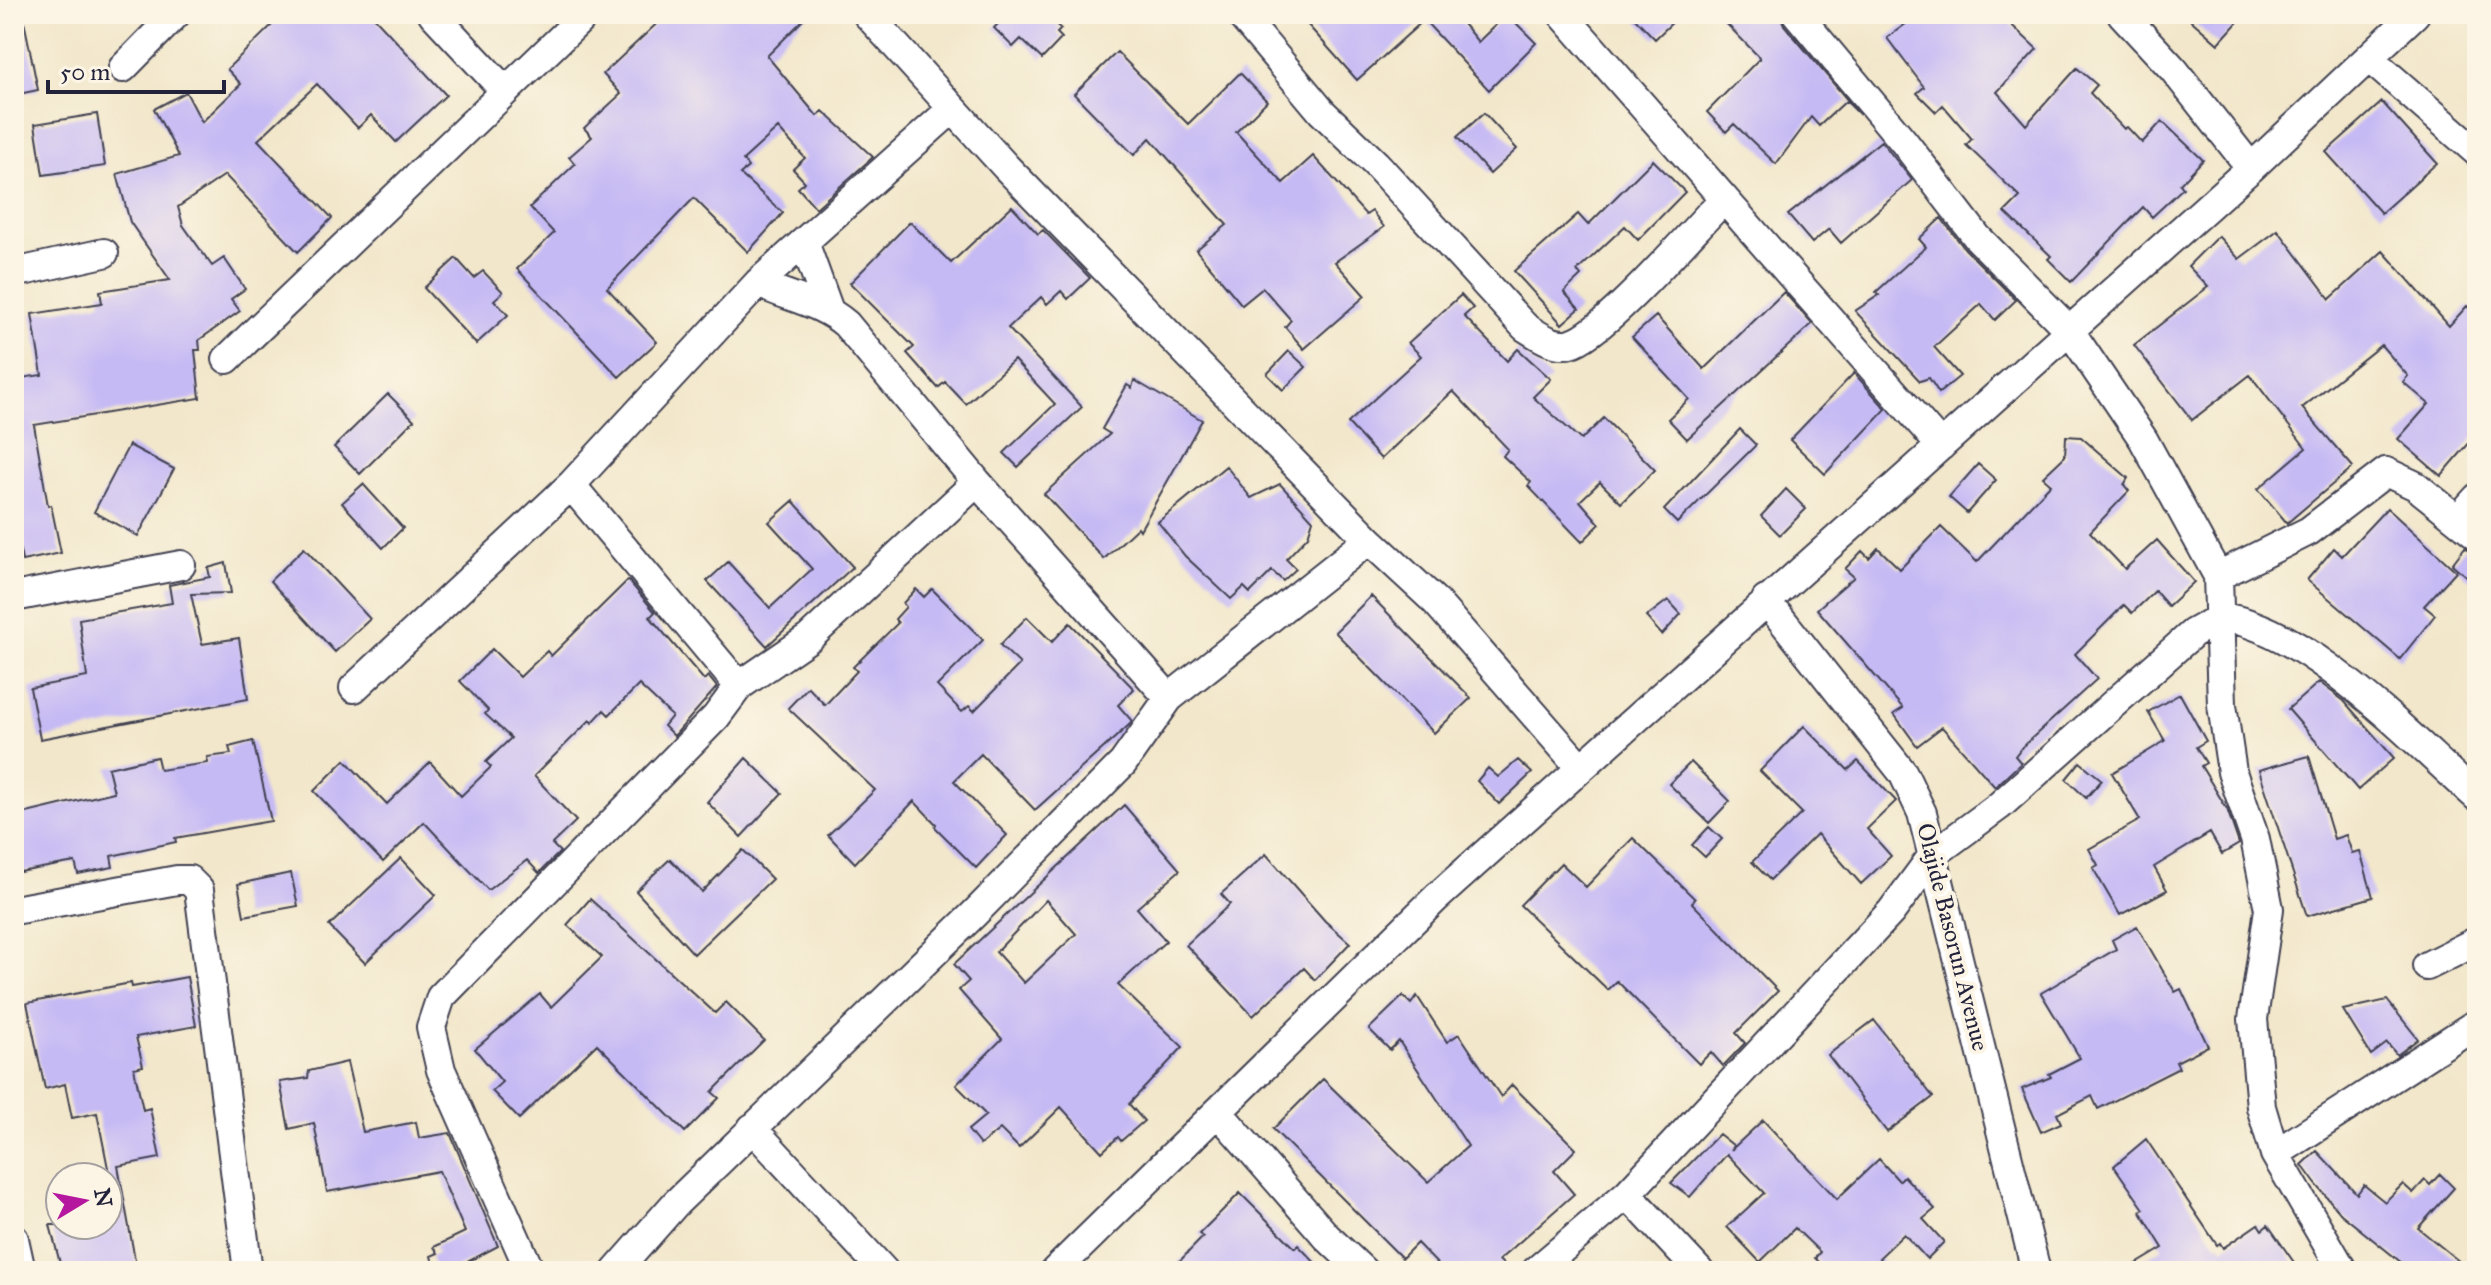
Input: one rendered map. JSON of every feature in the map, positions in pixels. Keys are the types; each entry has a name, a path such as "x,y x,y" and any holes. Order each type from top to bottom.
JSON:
{"street":[{"path":"123,68 176,14"},
{"path":"433,14 505,91"},
{"path":"227,359 586,14"},
{"path":"867,14 952,109 1369,540 1436,602 1580,767"},
{"path":"1240,14 1322,112 1376,164 1525,327 1546,340 1569,344 1597,331 1724,199"},
{"path":"1562,14 1941,446"},
{"path":"1797,14 1904,142 1977,237 2070,331 2143,439 2218,576 2222,617 2222,705 2232,772 2255,839 2269,909 2253,1019 2261,1107 2275,1154 2343,1271"},
{"path":"2122,14 2174,70 2251,168"},
{"path":"1055,1271 1436,898 2251,168 2415,14"},
{"path":"2370,59 2477,152"},
{"path":"354,688 571,485 758,283 952,109"},
{"path":"804,242 828,308"},
{"path":"14,273 104,253"},
{"path":"758,283 784,296 828,308 846,324 977,482 1169,698"},
{"path":"2218,576 2309,531 2386,472 2416,486 2468,527 2477,498"},
{"path":"530,1271 441,1070 431,1027 441,997 716,717 739,686 809,638 977,482"},
{"path":"571,485 739,686"},
{"path":"616,1271 676,1203 1123,763 1169,698 1369,540"},
{"path":"14,597 181,565"},
{"name":"Olajide Basorun Avenue","path":"1766,600 1903,773 1922,813 2036,1271"},
{"path":"1536,1271 1627,1194 1891,912 1934,854 1999,806 2193,633 2222,617 2261,628 2325,664 2477,797"},
{"path":"14,910 177,880 189,880 199,890 248,1271"},
{"path":"2427,966 2477,941"},
{"path":"2275,1154 2477,1023"},
{"path":"1218,1112 1327,1237 1363,1271"},
{"path":"752,1128 884,1271"},
{"path":"1627,1194 1699,1271"},
{"path":"14,1239 21,1271"}],"building":[{"path":"262,14 371,14 446,95 396,142 371,115 358,128 317,84 258,140 332,218 298,252 225,175 178,207 183,225 212,266 224,258 245,289 231,299 240,311 199,340 200,350 195,350 200,398 34,425 48,506 51,505 61,553 22,561 14,519 14,379 42,375 32,314 102,303 100,291 170,280 130,222 117,174 179,156 154,109 186,92 202,122 241,84 227,69 272,25"},
{"path":"667,14 809,14 767,56 817,116 823,111 873,157 816,208 798,188 805,182 793,169 805,158 778,128 743,160 748,167 740,174 783,213 748,252 694,198 607,288 657,342 619,377 517,269 554,233 530,207 575,164 569,157 592,137 584,128 621,94 603,74"},
{"path":"1007,14 1045,14 1061,29 1057,33 1062,38 1042,59 1021,39 1013,47 994,28"},
{"path":"1318,14 1455,14 1478,42 1507,14 1536,43 1489,90 1424,20 1357,80 1307,24"},
{"path":"1631,14 1681,14 1655,39"},
{"path":"1717,14 1780,14 1784,25 1860,115 1846,101 1819,126 1811,117 1776,164 1734,124 1726,132 1707,112 1760,58"},
{"path":"1919,14 2000,14 2037,49 1997,92 2026,125 2077,68 2097,85 2090,93 2142,143 2162,121 2203,160 2180,184 2183,188 2152,217 2143,207 2071,282 2048,259 2051,256 2005,212 2020,197 1966,145 1972,139 1943,105 1936,112 1917,93 1924,87 1887,38"},
{"path":"2184,14 2245,14 2218,44"},
{"path":"23,16 38,90 14,95 14,17"},
{"path":"1117,52 1188,124 1240,73 1267,101 1236,132 1283,183 1313,156 1366,215 1372,211 1384,227 1335,262 1365,296 1304,349 1285,327 1291,320 1263,288 1242,305 1196,250 1227,225 1150,138 1134,155 1074,94"},
{"path":"2382,102 2437,163 2381,213 2326,152"},
{"path":"1484,113 1517,149 1490,174 1457,137"},
{"path":"97,114 105,166 43,175 35,124"},
{"path":"1881,141 1912,180 1841,243 1829,229 1812,243 1788,215"},
{"path":"1653,160 1685,192 1638,240 1625,226 1577,271 1581,276 1564,292 1579,309 1562,324 1514,271 1578,214 1588,225"},
{"path":"1012,206 1038,234 1043,230 1090,278 1068,299 1061,291 1047,304 1041,297 1008,328 1082,407 1018,467 1004,453 1055,404 1014,360 966,404 945,382 938,388 907,353 914,347 850,283 910,222 951,263"},
{"path":"1941,218 1965,249 2016,300 1995,320 1981,304 1934,347 1960,376 1939,393 1929,378 1920,381 1855,311 1879,295 1876,292 1926,247 1919,239"},
{"path":"2278,230 2330,299 2383,251 2449,326 2467,306 2477,315 2477,434 2441,476 2398,439 2429,404 2403,382 2408,376 2381,345 2302,408 2353,467 2287,523 2258,489 2306,448 2250,375 2192,420 2134,345 2208,287 2188,266 2218,236 2239,259"},
{"path":"456,258 474,278 483,271 503,292 494,300 508,315 476,344 424,288"},
{"path":"1784,292 1812,324 1687,439 1668,419 1689,399 1632,337 1656,316 1704,369"},
{"path":"1461,295 1473,308 1464,316 1507,361 1518,349 1551,379 1533,397 1581,440 1604,418 1655,470 1621,503 1600,482 1580,501 1600,524 1582,542 1528,486 1531,482 1503,456 1508,449 1453,391 1381,459 1348,423 1421,356 1408,343"},
{"path":"1289,351 1306,367 1283,390 1267,374"},
{"path":"1854,373 1886,409 1825,474 1790,440"},
{"path":"1134,380 1202,420 1140,530 1138,527 1104,559 1044,494 1110,434 1102,429 1127,385 1132,388"},
{"path":"388,394 414,420 360,474 334,447"},
{"path":"1740,429 1756,445 1677,523 1664,510"},
{"path":"2066,436 2081,437 2128,478 2124,485 2129,491 2090,532 2125,569 2157,540 2194,582 2168,606 2155,591 2132,613 2124,605 2075,654 2097,679 2022,747 2015,756 2021,763 1995,787 1942,727 1917,746 1894,714 1903,708 1817,609 1854,577 1845,569 1862,551 1869,558 1878,548 1900,569 1941,527 1977,562 2051,484 2043,477 2065,456"},
{"path":"129,445 174,469 138,536 94,512"},
{"path":"1978,464 1996,480 1967,513 1949,497"},
{"path":"1226,466 1251,498 1280,484 1313,520 1308,536 1286,559 1296,569 1283,581 1272,571 1250,593 1244,587 1231,599 1185,556 1158,522"},
{"path":"363,484 403,528 383,548 342,503"},
{"path":"1786,489 1806,509 1780,535 1761,516"},
{"path":"793,501 853,567 767,646 707,581 728,562 770,608 812,569 769,522"},
{"path":"2387,508 2456,571 2424,606 2435,615 2400,659 2307,580 2334,548 2342,556"},
{"path":"2465,547 2477,555 2477,586 2452,564"},
{"path":"304,548 370,619 335,652 270,581"},
{"path":"226,563 231,593 191,594 202,644 239,638 248,699 40,739 30,688 87,677 79,619 172,603 169,585 210,577 208,568"},
{"path":"628,580 655,612 650,617 704,680 708,676 717,687 674,736 664,726 672,716 639,685 609,715 604,710 592,723 590,720 534,776 576,821 552,844 560,852 539,873 527,860 488,890 424,822 383,862 314,791 345,760 387,804 430,762 461,796 491,767 486,762 511,738 485,714 488,710 460,681 492,649 520,677 547,651 551,656"},
{"path":"916,589 924,597 932,589 983,640 937,686 962,712 969,706 974,711 1020,664 1000,645 1027,617 1052,642 1070,623 1134,689 1118,705 1132,721 1129,725 1035,810 981,754 954,781 1007,835 976,868 914,801 855,863 828,835 875,790 788,708 808,687 825,705 857,671 853,667 898,623 895,619 906,607 903,603"},
{"path":"1371,596 1471,698 1434,733 1335,632"},
{"path":"1668,600 1681,614 1662,635 1646,617"},
{"path":"2319,682 2344,701 2394,758 2358,790 2288,709"},
{"path":"2180,694 2206,741 2196,747 2206,763 2201,766 2227,809 2239,844 2222,854 2210,833 2154,867 2167,890 2120,915 2093,868 2098,865 2089,849 2140,820 2112,773 2165,741 2148,712"},
{"path":"1804,726 1848,770 1858,761 1896,801 1867,829 1891,856 1861,884 1817,834 1770,880 1752,862 1802,813 1760,771"},
{"path":"253,741 271,821 175,838 176,842 111,856 113,867 78,874 75,862 14,873 14,816 114,792 108,768 157,757 160,770 208,763 207,757 231,754 229,747"},
{"path":"2309,756 2334,839 2346,835 2352,853 2360,851 2373,897 2307,916 2259,770"},
{"path":"746,758 782,793 741,837 707,802"},
{"path":"1518,760 1532,773 1499,804 1477,781 1488,768 1498,777"},
{"path":"1691,762 1730,801 1709,823 1669,784"},
{"path":"2080,762 2102,780 2086,798 2066,779"},
{"path":"1124,805 1180,870 1137,908 1166,941 1118,985 1183,1047 1129,1104 1144,1121 1121,1141 1118,1137 1102,1152 1061,1107 1019,1148 1000,1129 980,1145 968,1130 986,1115 956,1085 1002,1039 959,990 969,981 954,964","holes":["1046,900 1076,934 1024,983 996,952"]},
{"path":"1709,827 1722,839 1705,857 1692,845"},
{"path":"1633,838 1695,899 1692,903 1778,991 1736,1033 1745,1043 1723,1066 1711,1052 1699,1064 1617,981 1608,990 1520,905 1561,863 1586,887"},
{"path":"743,850 772,879 694,954 636,891 670,859 702,892"},
{"path":"1266,854 1325,921 1350,943 1315,980 1304,968 1253,1016 1186,945 1230,904 1221,894"},
{"path":"401,858 436,895 365,963 329,926"},
{"path":"291,873 298,906 244,916 238,884"},
{"path":"590,899 715,1013 726,1002 764,1040 712,1092 719,1098 685,1132 597,1044 519,1119 492,1091 502,1082 475,1049 540,994 551,1007 602,957 567,925"},
{"path":"2137,926 2175,992 2181,989 2208,1046 2176,1062 2179,1068 2098,1109 2092,1096 2057,1114 2061,1123 2041,1132 2022,1089 2051,1077 2049,1074 2080,1058 2041,993 2116,949 2112,940"},
{"path":"187,977 196,1026 136,1037 143,1066 134,1068 143,1110 150,1108 160,1158 124,1165 124,1161 107,1161 97,1113 72,1118 65,1084 45,1089 27,1003 131,983 132,987"},
{"path":"1403,996 1411,1004 1417,996 1447,1042 1459,1034 1501,1097 1512,1085 1576,1149 1554,1171 1574,1194 1499,1260 1510,1271 1444,1271 1417,1243 1402,1258 1273,1129 1323,1079 1428,1182 1468,1146 1399,1041 1390,1050 1369,1029"},
{"path":"2387,1000 2418,1039 2397,1055 2387,1043 2371,1055 2343,1010"},
{"path":"1874,1020 1933,1097 1887,1132 1828,1055"},
{"path":"347,1062 363,1132 416,1122 419,1138 450,1133 498,1246 450,1271 435,1271 431,1256 438,1253 434,1247 465,1232 439,1171 327,1192 314,1123 289,1129 280,1082 308,1078 309,1071"},
{"path":"1763,1120 1837,1199 1879,1159 1899,1181 1904,1176 1935,1209 1923,1219 1944,1242 1927,1259 1904,1234 1879,1258 1890,1271 1828,1271 1815,1258 1820,1252 1795,1228 1760,1262 1727,1227 1764,1193 1727,1154 1690,1197 1671,1183 1719,1134 1734,1146 1731,1150"},
{"path":"2146,1139 2217,1245 2220,1243 2223,1248 2258,1224 2262,1230 2268,1225 2300,1271 2125,1271 2163,1248 2140,1211 2144,1209 2114,1166"},
{"path":"2317,1151 2357,1194 2364,1185 2385,1202 2403,1184 2413,1193 2425,1180 2430,1185 2440,1174 2454,1188 2418,1228 2471,1271 2412,1271 2341,1214 2315,1183 2302,1165"},
{"path":"1240,1193 1295,1248 1298,1245 1323,1271 1170,1271 1203,1237 1199,1234"},
{"path":"124,1199 137,1271 62,1271 54,1241 124,1241"}]}
